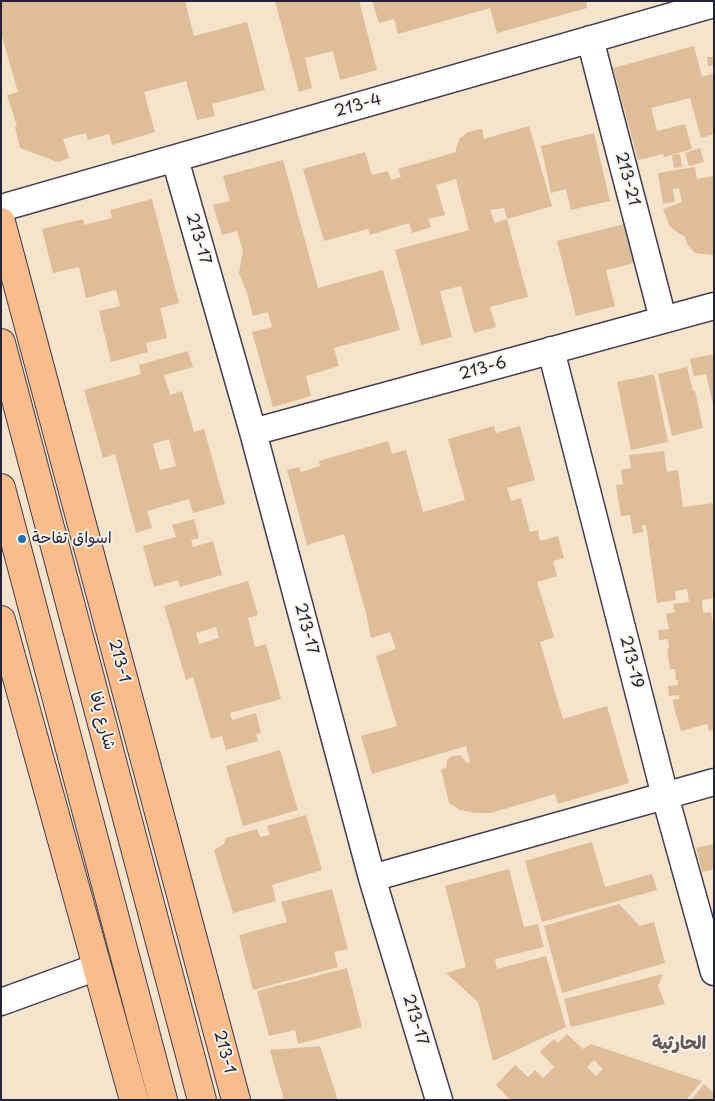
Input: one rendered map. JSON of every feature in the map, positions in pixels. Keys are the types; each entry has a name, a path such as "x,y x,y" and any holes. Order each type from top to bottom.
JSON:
{"main road":[{"name":"213-1","path":"1,222 236,1100"},
{"name":"شارع يافا","path":"1,343 202,1100"},
{"path":"1,488 163,1100"},
{"path":"1,620 134,1100"}],"street":[{"name":"213-4","path":"1,208 590,39 658,10 714,4"},
{"name":"213-21","path":"590,39 663,319"},
{"name":"213-17","path":"175,159 253,432 372,878 439,1100"},
{"name":"213-6","path":"253,432 714,306"},
{"name":"213-19","path":"551,350 665,796 714,972"},
{"path":"372,878 714,782"},
{"path":"1,1002 97,967"}],"building":[{"path":"1,1 185,1 194,36 247,22 265,90 212,104 215,116 197,120 186,81 144,92 155,132 112,145 109,134 88,140 86,133 63,139 69,158 58,162 20,148 15,127 17,126 7,95 18,92 1,33"},
{"path":"275,1 359,1 377,70 340,80 333,51 305,58 312,88 299,92"},
{"path":"372,1 586,1 587,8 497,33 490,8 398,34 394,19 379,23"},
{"path":"694,46 702,77 714,73 714,134 701,138 690,98 651,108 657,131 685,124 692,149 664,157 663,154 638,160 613,68"},
{"path":"707,57 714,57 714,65 708,66"},
{"path":"529,126 552,206 507,219 528,297 490,307 496,327 474,333 461,286 440,291 452,337 421,345 395,250 469,230 456,179 436,185 445,215 428,219 431,227 412,233 409,223 370,235 368,229 324,241 303,169 365,152 372,175 388,171 391,180 401,177 398,169 456,152 460,138 468,132 482,129 484,139","holes":["504,208 507,219 495,223 490,210"]},
{"path":"594,133 610,201 571,210 566,189 551,193 541,146"},
{"path":"700,148 704,162 689,166 685,153"},
{"path":"680,154 682,167 674,168 672,155"},
{"path":"283,160 318,288 383,270 400,330 334,348 339,366 306,376 311,396 273,407 252,332 272,327 268,312 253,316 239,273 243,251 237,231 222,235 213,205 230,201 223,176"},
{"path":"695,167 697,179 713,176 714,255 695,253 687,244 685,237 670,227 663,209 682,202 679,188 673,189 675,202 663,204 658,173"},
{"path":"152,199 179,303 160,308 167,338 146,343 148,352 111,362 99,311 120,306 116,290 86,298 79,267 53,273 42,229 83,219 84,225 112,218 110,210"},
{"path":"632,222 642,261 606,270 615,306 576,316 557,241"},
{"path":"188,351 193,367 164,375 170,395 182,391 194,432 204,429 225,504 193,513 189,499 147,511 152,528 136,533 115,454 103,458 84,390 141,374 139,365","holes":["169,439 176,466 160,470 153,444"]},
{"path":"714,354 713,404 706,374 694,376 690,359"},
{"path":"687,367 693,391 695,391 703,428 672,436 658,374"},
{"path":"654,374 668,442 631,450 617,382"},
{"path":"494,426 496,433 520,426 535,480 507,488 511,501 521,498 530,532 538,530 540,541 558,536 564,558 553,561 557,576 537,582 554,637 540,642 563,719 607,706 629,783 558,804 555,794 491,813 475,813 460,810 449,803 441,769 446,768 447,761 453,756 460,755 466,763 470,762 466,746 372,774 361,736 397,726 376,656 396,649 390,632 371,638 344,534 307,545 287,470 299,467 301,472 320,466 319,461 388,441 392,454 406,450 423,512 465,500 448,439"},
{"path":"664,451 667,472 678,470 683,507 714,503 714,598 702,600 703,613 711,612 714,629 714,730 709,731 707,724 681,731 673,700 679,699 679,695 669,696 668,686 678,685 678,680 676,681 675,669 670,669 667,649 669,648 668,639 659,640 658,630 669,629 666,614 675,612 673,604 689,602 687,589 675,591 676,600 657,603 646,525 642,525 643,532 633,534 630,515 621,516 616,485 623,484 621,470 631,468 629,455"},
{"path":"194,519 199,538 191,540 193,547 213,541 222,575 180,587 178,580 154,587 143,546 176,537 172,525"},
{"path":"248,581 258,615 248,618 255,647 266,644 281,699 230,713 232,720 256,713 261,733 256,734 258,741 226,750 222,736 211,739 193,677 186,680 164,606","holes":["216,627 219,638 199,644 196,633"]},
{"path":"280,750 298,810 243,826 226,766"},
{"path":"306,815 322,870 272,885 276,901 233,913 214,850 224,844 226,838 257,829 260,837 270,835 267,826"},
{"path":"592,842 605,887 652,874 657,890 542,922 525,861"},
{"path":"714,844 714,869 702,872 696,848"},
{"path":"509,869 524,927 538,924 544,947 495,959 497,969 546,956 566,1027 493,1061 478,1002 446,973 466,967 445,886"},
{"path":"332,889 348,949 334,952 338,967 253,990 239,935 287,922 281,902"},
{"path":"619,904 640,926 654,922 665,963 562,993 544,926"},
{"path":"347,968 362,1027 298,1044 295,1030 269,1036 257,991"},
{"path":"663,974 658,986 665,1004 571,1027 564,999"},
{"path":"567,1034 583,1049 591,1044 702,1081 686,1100 510,1100 496,1085 515,1065 528,1077 535,1070 543,1078 554,1067 540,1052 554,1039 558,1043","holes":["594,1060 603,1069 596,1076 587,1067"]},
{"path":"320,1046 338,1100 284,1100 270,1050"},
{"path":"704,1084 713,1092 713,1100 691,1100"}],"place":[{"name":"اسواق تفاحة","path":"22,539"}],"district":[{"name":"الحارثية","path":"679,1044"}]}
